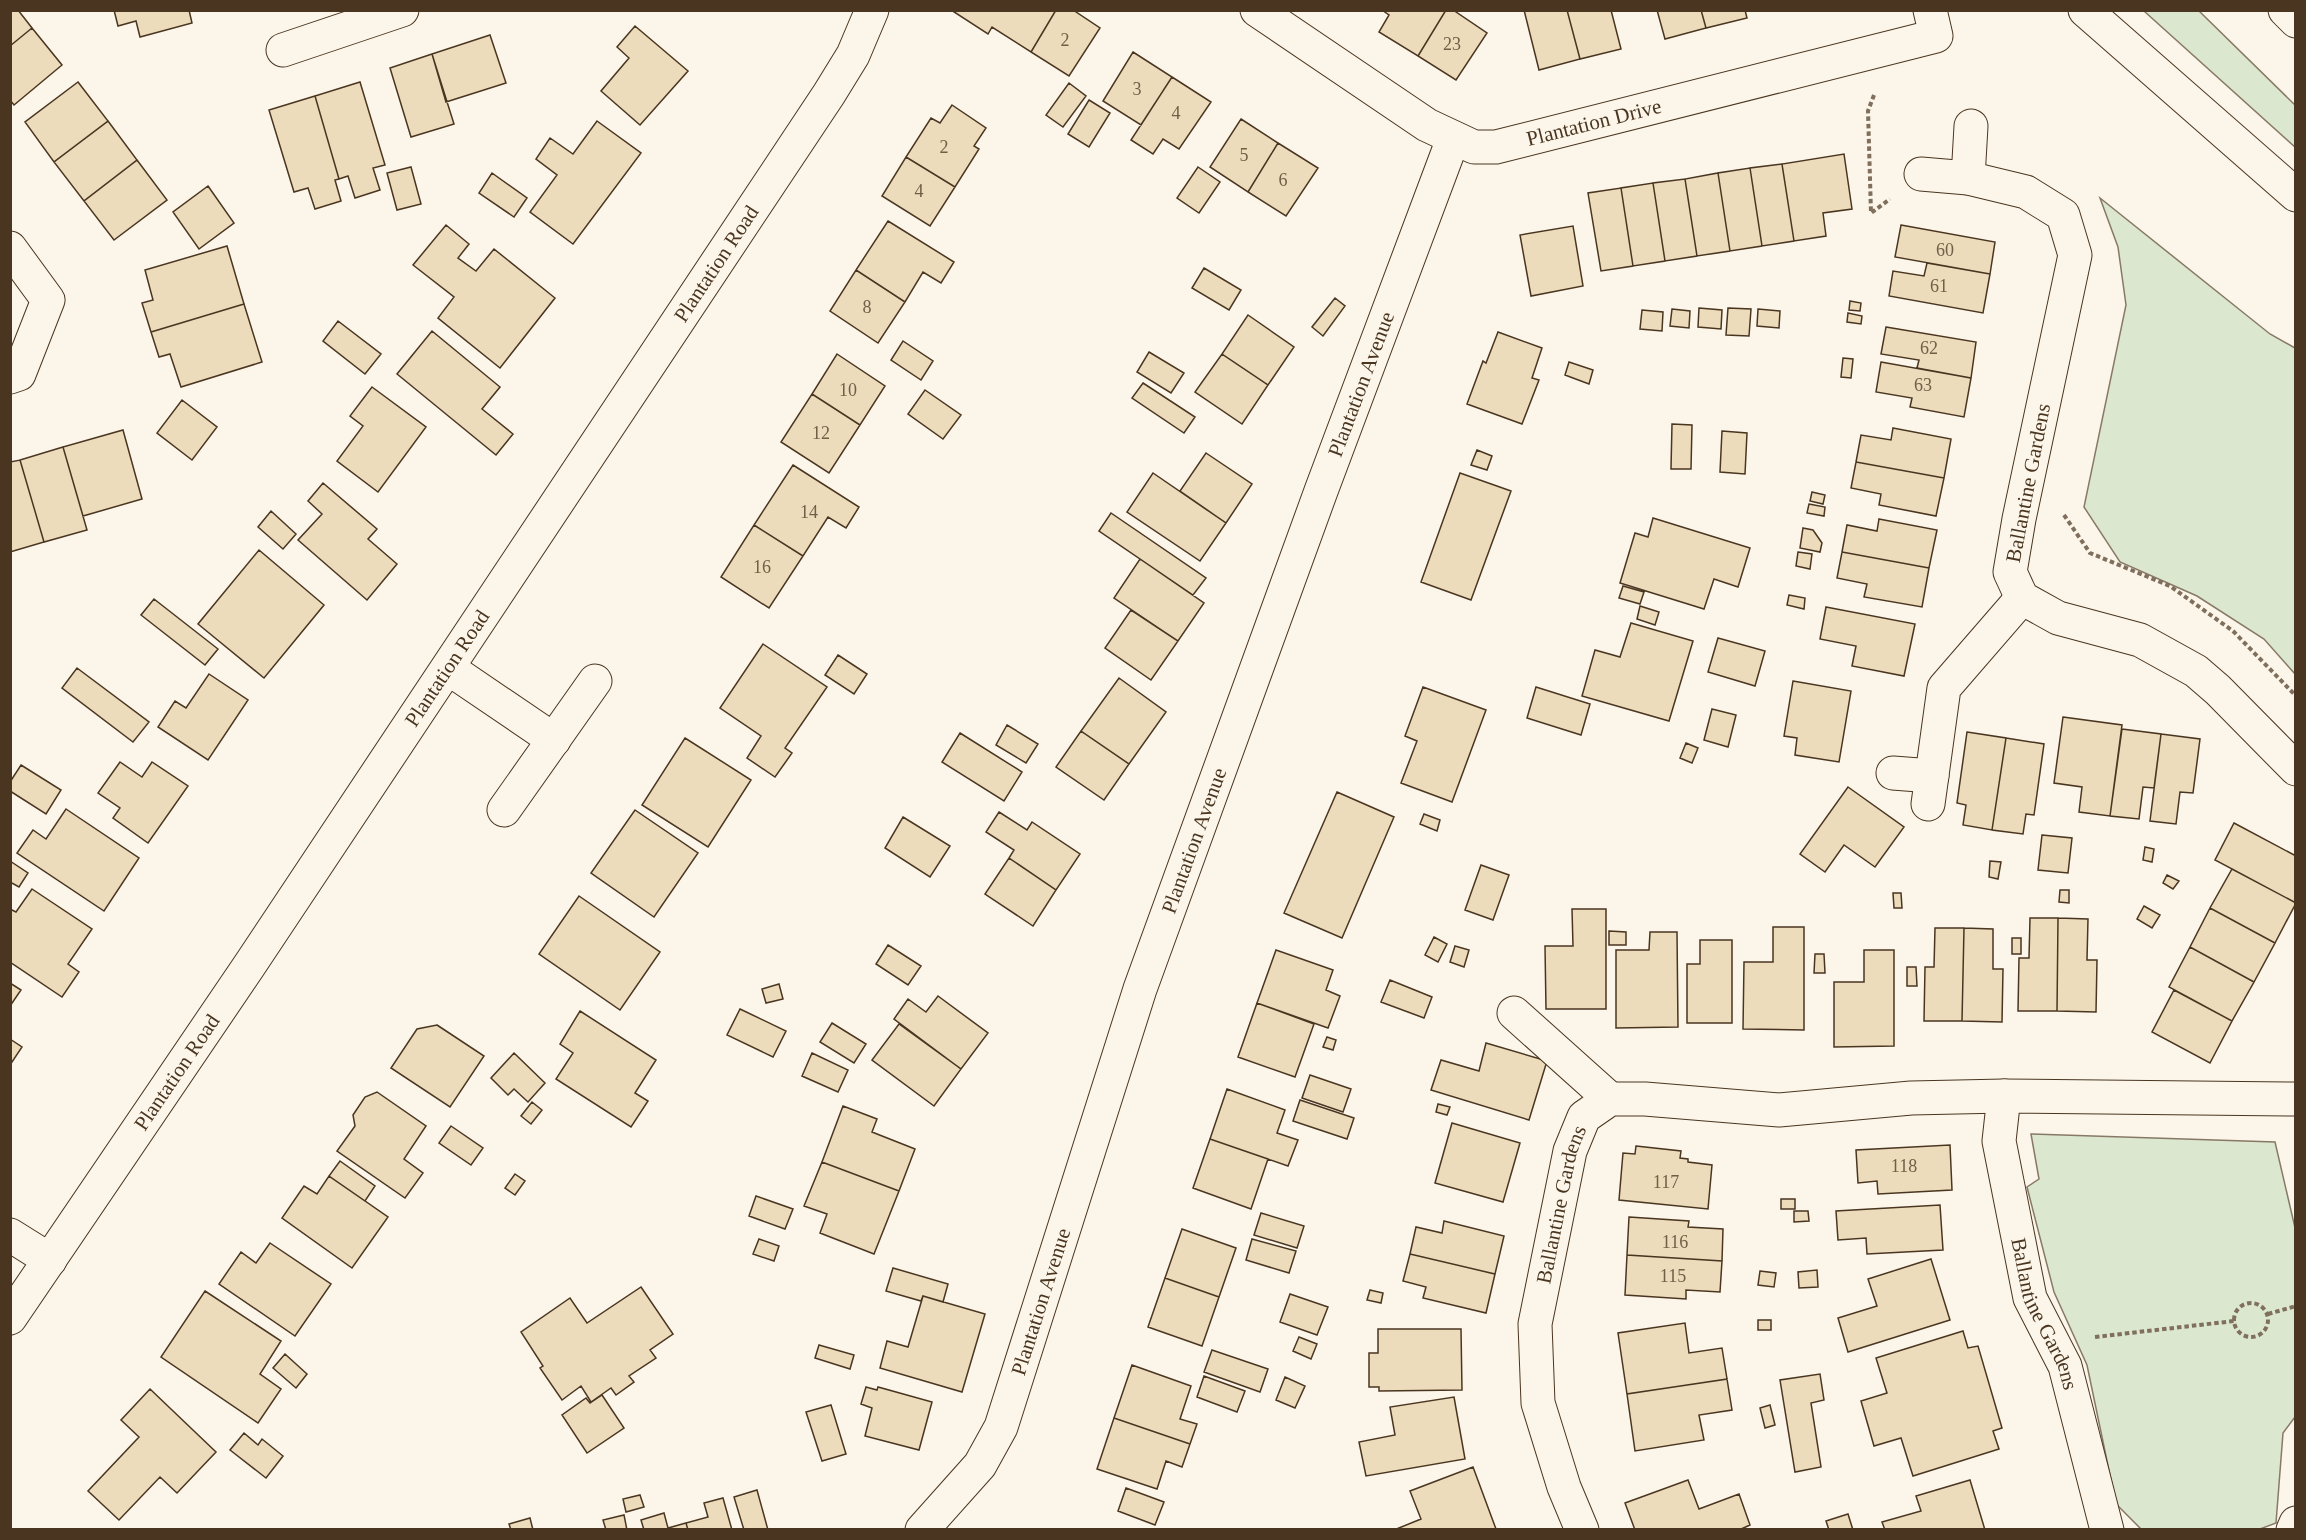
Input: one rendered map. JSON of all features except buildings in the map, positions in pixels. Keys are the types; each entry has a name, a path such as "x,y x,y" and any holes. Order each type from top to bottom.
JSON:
{"main road":[{"path":"283,50 331,22 402,10"},
{"name":"Plantation Road","path":"10,1318 448,668 829,94 853,55 872,10"},
{"name":"Plantation Drive","path":"1257,10 1427,125 1474,147 1496,147 1936,36 1930,10"},
{"path":"2085,10 2295,195"},
{"path":"2285,10 2295,21"},
{"path":"1968,178 1971,126"},
{"name":"Plantation Avenue","path":"922,1530 980,1465 1001,1427 1140,989 1333,458 1453,139"},
{"name":"Ballantine Gardens","path":"1921,174 1968,178 2026,192 2063,215 2075,255 2019,519 2010,572 2022,598"},
{"path":"10,248 48,300 19,374 10,376"},
{"path":"1893,773 1930,790 1944,688 2022,598 2058,618 2140,640 2196,671 2218,690 2295,769"},
{"path":"448,668 554,740"},
{"path":"504,810 595,681"},
{"path":"1514,1013 1610,1099 1645,1099 1779,1110 1911,1098 2004,1096 2295,1099"},
{"name":"Ballantine Gardens","path":"2004,1096 1999,1142 2030,1298 2051,1342 2066,1366 2107,1530"},
{"name":"Ballantine Gardens","path":"1582,1530 1564,1487 1538,1403 1534,1324 1570,1150 1584,1117 1610,1099"},
{"path":"10,1235 50,1260"},
{"path":"2293,1530 2295,1523"}],"path":[{"path":"1876,51 1882,76 1868,111 1872,213 1921,174"},
{"path":"2058,506 2090,553 2170,586 2233,631 2295,696"},
{"path":"2246,1303 2261,1306 2268,1314 2268,1326 2255,1337 2243,1335 2235,1326 2234,1321 2238,1310 2246,1303"},
{"path":"2268,1314 2295,1306"},
{"path":"2051,1342 2234,1321"}],"green space":[{"path":"2144,11 2199,11 2295,105 2295,147"},
{"path":"2100,198 2270,334 2295,348 2295,674 2264,639 2197,596 2120,562 2084,507 2126,305 2118,247"},
{"path":"2031,1134 2275,1142 2296,1232 2295,1417 2283,1433 2276,1523 2260,1529 2141,1529 2116,1504 2087,1365 2054,1292 2027,1187 2039,1179"}]}
